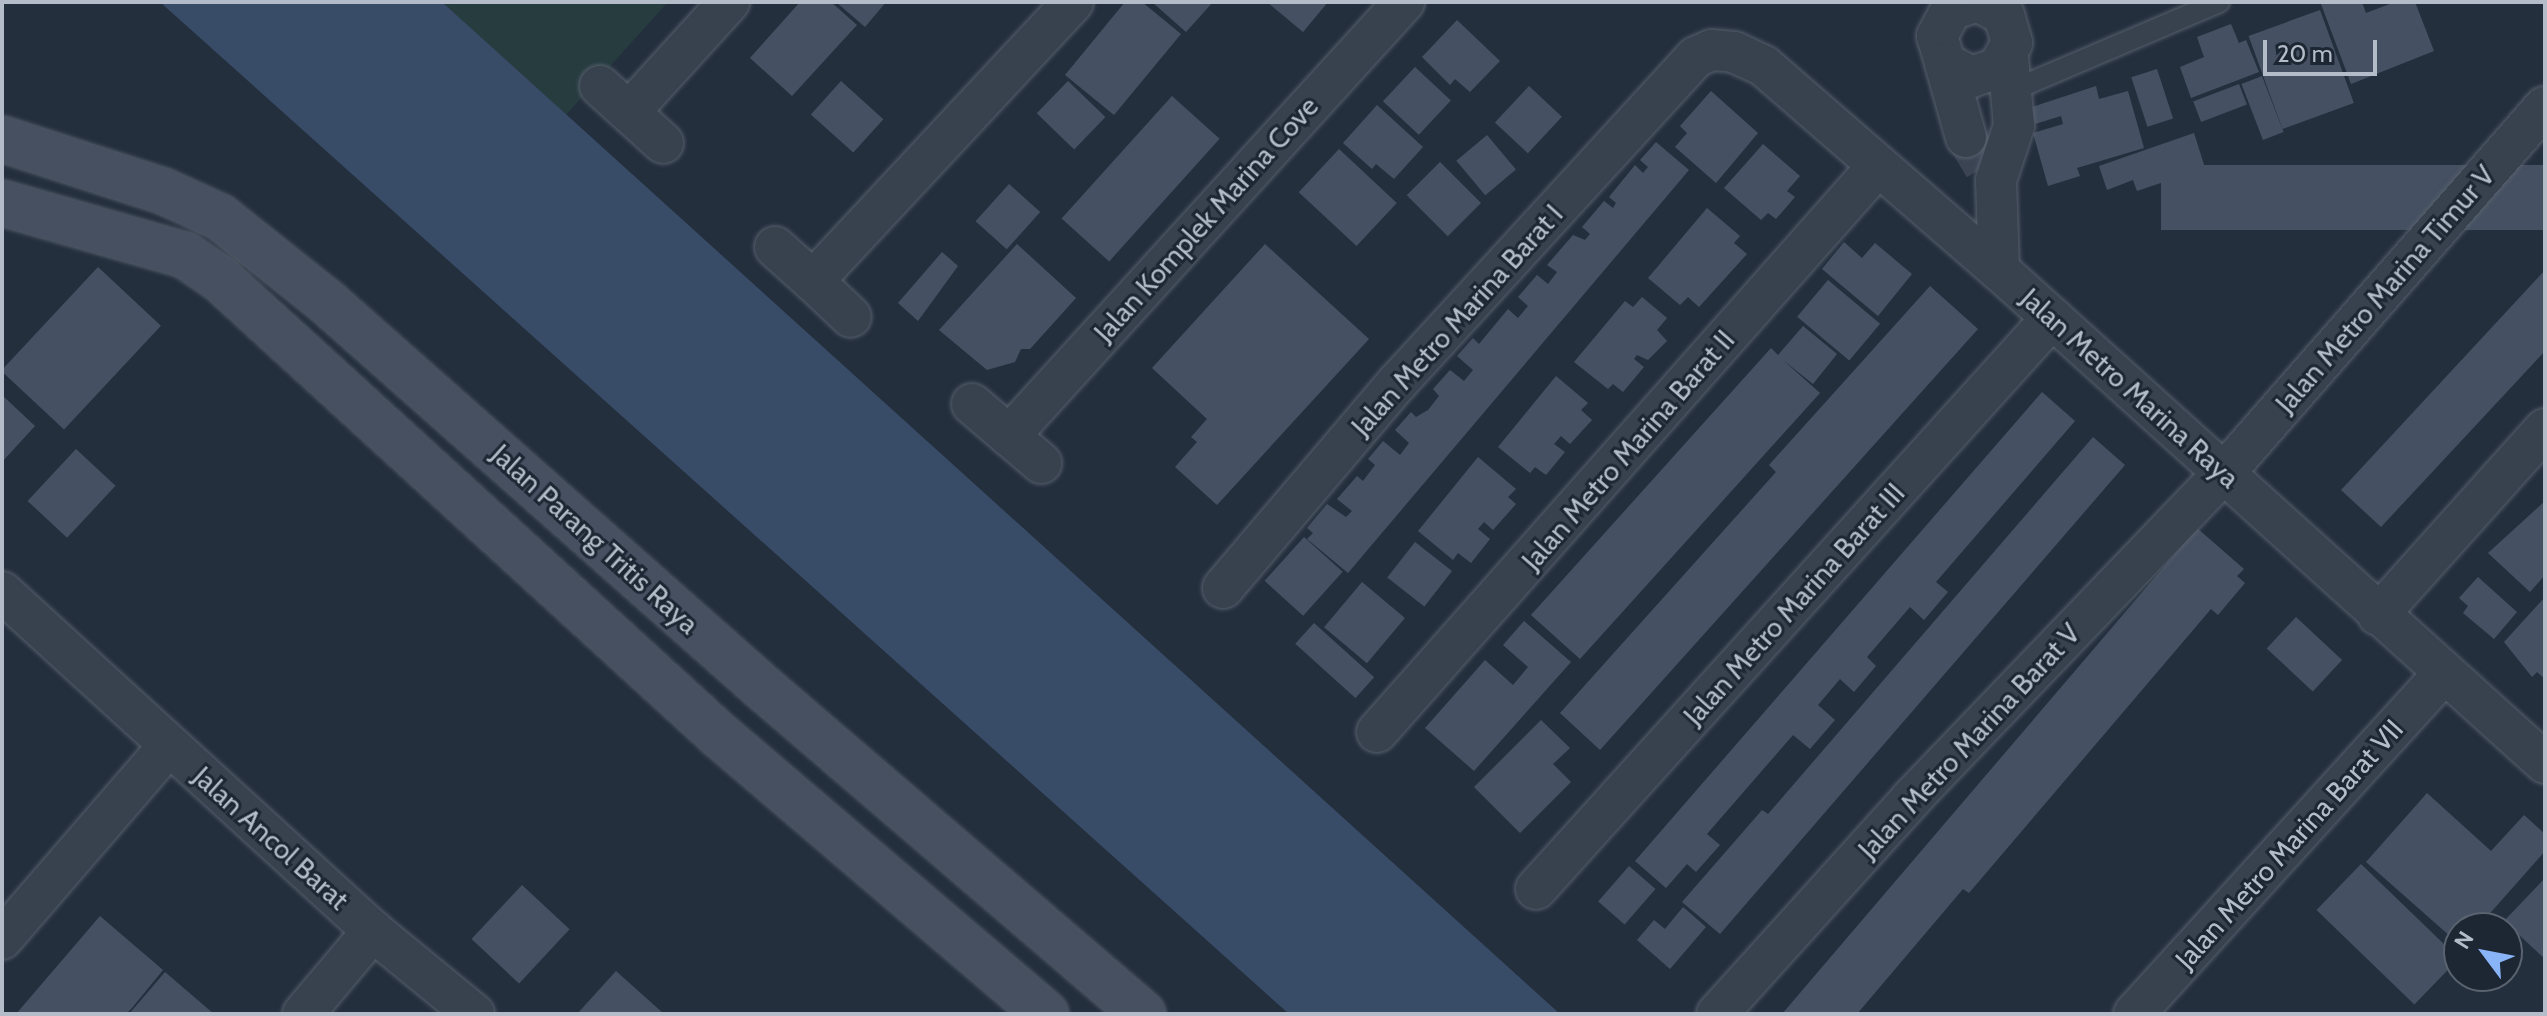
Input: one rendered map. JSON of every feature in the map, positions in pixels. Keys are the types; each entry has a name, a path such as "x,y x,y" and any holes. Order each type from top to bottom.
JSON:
{"street":[{"path":"663,143 614,99 729,2"},
{"path":"813,281 1073,2"},
{"name":"Jalan Komplek Marina Cove","path":"1009,436 1404,2"},
{"path":"1982,161 2014,126 2010,74 2012,43 1973,7 1937,36 1982,161 1999,270"},
{"name":"Jalan Metro Marina Raya","path":"1696,57 1712,50 1734,52 1764,66 1999,270 2545,763"},
{"name":"Jalan Metro Marina Barat I","path":"1223,588 1398,382 1696,57"},
{"path":"1945,63 1971,77 2010,74"},
{"name":"Jalan Metro Marina Timur V","path":"2225,472 2545,107"},
{"name":"Jalan Parang Tritis Raya","path":"2,139 163,191 220,217 366,336 762,687 1143,1014"},
{"name":"Jalan Metro Marina Barat II","path":"1377,732 1877,167"},
{"path":"2,203 185,255 220,279 324,379 718,734 1046,1014"},
{"path":"775,247 851,317"},
{"name":"Jalan Metro Marina Barat III","path":"1536,889 2052,318"},
{"path":"324,379 366,336"},
{"path":"972,404 1041,463"},
{"path":"2378,615 2545,429"},
{"name":"Jalan Metro Marina Barat V","path":"1717,1014 1911,799 2225,472"},
{"name":"Jalan Ancol Barat","path":"2,592 168,747 373,931 474,1014"},
{"name":"Jalan Metro Marina Barat VII","path":"2134,1014 2444,673"},
{"name":"Jalan Ancol Barat","path":"2,939 168,747"},
{"name":"Jalan Ancol Barat","path":"303,1014 373,931"}],"lane":[{"path":"2010,74 2219,2"}],"green space":[{"path":"442,2 668,2 566,115"}],"water":[{"path":"160,2 442,2 1560,1014 1289,1014"}],"building":[{"path":"800,2 831,2 857,25 792,96 750,58"},
{"path":"836,2 886,2 865,27"},
{"path":"1125,2 1142,2 1181,34 1114,115 1065,75"},
{"path":"1152,2 1213,2 1186,32"},
{"path":"1267,2 1328,2 1303,32"},
{"path":"2362,2 2366,13 2395,2 2415,2 2434,51 2351,84 2321,4"},
{"path":"2320,10 2354,103 2282,129 2249,36"},
{"path":"1457,20 1500,61 1470,92 1455,79 1450,85 1422,57"},
{"path":"2231,24 2239,43 2246,40 2259,72 2191,98 2180,67 2204,57 2197,37"},
{"path":"1415,67 1451,100 1419,135 1383,101"},
{"path":"2157,69 2173,118 2147,127 2131,77"},
{"path":"2262,76 2284,132 2263,140 2241,84"},
{"path":"841,81 883,119 853,153 811,114"},
{"path":"1068,81 1105,117 1074,149 1037,113"},
{"path":"2239,84 2247,105 2201,122 2193,102"},
{"path":"1529,86 1562,117 1528,153 1495,123"},
{"path":"2096,86 2099,99 2128,91 2144,148 2077,168 2080,176 2048,186 2033,133 2063,124 2061,116 2035,124 2032,107"},
{"path":"1711,91 1758,133 1716,183 1675,147 1687,133 1680,126"},
{"path":"1172,96 1220,139 1109,261 1062,219"},
{"path":"1377,105 1423,147 1394,179 1376,164 1372,169 1343,143"},
{"path":"1979,132 1991,165 1973,171 1961,138"},
{"path":"2194,133 2205,168 2137,191 2133,180 2107,190 2099,166"},
{"path":"1487,135 1516,169 1485,195 1456,161"},
{"path":"1656,142 1689,170 1348,573 1307,539 1313,533 1307,528 1327,504 1346,517 1352,511 1337,499 1357,476 1363,481 1375,465 1368,459 1383,441 1400,455 1409,443 1395,430 1411,412 1416,417 1428,410 1439,396 1433,389 1450,370 1464,381 1473,370 1457,356 1473,338 1479,344 1508,309 1518,318 1528,306 1518,297 1537,275 1548,284 1557,272 1547,265 1573,235 1585,240 1590,234 1582,227 1604,201 1613,208 1616,203 1609,197 1635,165 1643,173 1648,167 1640,160"},
{"path":"1763,144 1800,176 1787,191 1795,197 1776,219 1768,213 1761,220 1724,188"},
{"path":"1339,149 1397,203 1357,246 1299,192"},
{"path":"1440,162 1481,203 1448,236 1407,195"},
{"path":"2161,165 2545,165 2545,230 2161,230"},
{"path":"1009,184 1040,212 1007,249 976,221"},
{"path":"1707,208 1740,236 1734,243 1747,254 1699,307 1688,297 1680,305 1648,278"},
{"path":"1844,242 1862,258 1875,243 1912,274 1878,316 1822,269"},
{"path":"1017,244 1076,298 1030,349 1021,349 1015,362 987,370 939,330"},
{"path":"1265,244 1369,339 1217,505 1175,467 1197,442 1191,437 1207,419 1152,368"},
{"path":"942,252 958,266 918,321 898,303"},
{"path":"98,267 161,326 64,430 2,370"},
{"path":"2545,270 2545,351 2381,527 2341,490"},
{"path":"1828,280 1880,324 1849,360 1797,317"},
{"path":"1930,286 1978,329 1600,750 1560,713 1776,472 1769,465"},
{"path":"1642,297 1667,318 1657,330 1667,341 1648,360 1637,355 1634,359 1644,367 1623,392 1613,384 1608,389 1574,362 1625,301 1633,307"},
{"path":"1803,326 1837,354 1813,384 1783,360 1820,393 1580,659 1531,615 1771,348 1778,355"},
{"path":"1556,376 1588,403 1581,410 1592,420 1570,444 1561,436 1554,444 1565,452 1546,475 1535,467 1530,473 1498,447"},
{"path":"2042,392 2075,421 1936,582 1948,592 1924,620 1910,607 1867,657 1876,666 1854,692 1840,679 1818,705 1835,720 1810,749 1793,735 1707,834 1720,845 1696,872 1687,864 1666,888 1635,861"},
{"path":"2,395 35,426 2,462"},
{"path":"2093,437 2125,465 1720,934 1682,902 1762,810 1768,814"},
{"path":"76,449 115,486 67,538 28,501"},
{"path":"1478,457 1516,489 1508,497 1516,504 1493,530 1484,522 1478,529 1490,539 1471,563 1458,553 1453,560 1418,531"},
{"path":"2545,501 2545,575 2530,592 2488,553"},
{"path":"2197,528 2244,569 2237,576 2245,583 2218,615 2211,609 1969,893 1963,889 1857,1014 1782,1014"},
{"path":"1304,537 1343,572 1303,616 1265,581"},
{"path":"1415,542 1452,571 1424,606 1387,577"},
{"path":"2478,577 2517,612 2494,639 2463,613 2468,606 2459,598"},
{"path":"1362,582 1405,618 1367,663 1324,627"},
{"path":"2545,597 2545,679 2537,672 2532,677 2504,642"},
{"path":"2296,617 2342,660 2313,691 2267,648"},
{"path":"1524,621 1571,662 1474,771 1425,728 1485,660 1513,685 1528,667 1503,645"},
{"path":"1314,623 1374,677 1355,698 1295,644"},
{"path":"1541,720 1570,748 1553,764 1571,782 1520,833 1474,787"},
{"path":"2427,793 2491,851 2524,815 2545,834 2545,851 2491,912 2443,912 2443,930 2366,862"},
{"path":"2361,864 2443,943 2443,975 2414,1005 2317,910"},
{"path":"1629,866 1655,889 1625,924 1598,901"},
{"path":"2545,878 2545,959 2523,939 2523,912 2513,912"},
{"path":"522,885 570,929 519,983 472,939"},
{"path":"1683,907 1706,927 1670,969 1637,940 1654,920 1665,929"},
{"path":"100,916 163,970 132,1008 126,1014 16,1014"},
{"path":"616,971 664,1014 577,1014"},
{"path":"165,972 214,1014 129,1014"}],"tunnel":[{"path":"1966,137 1984,167"}]}
